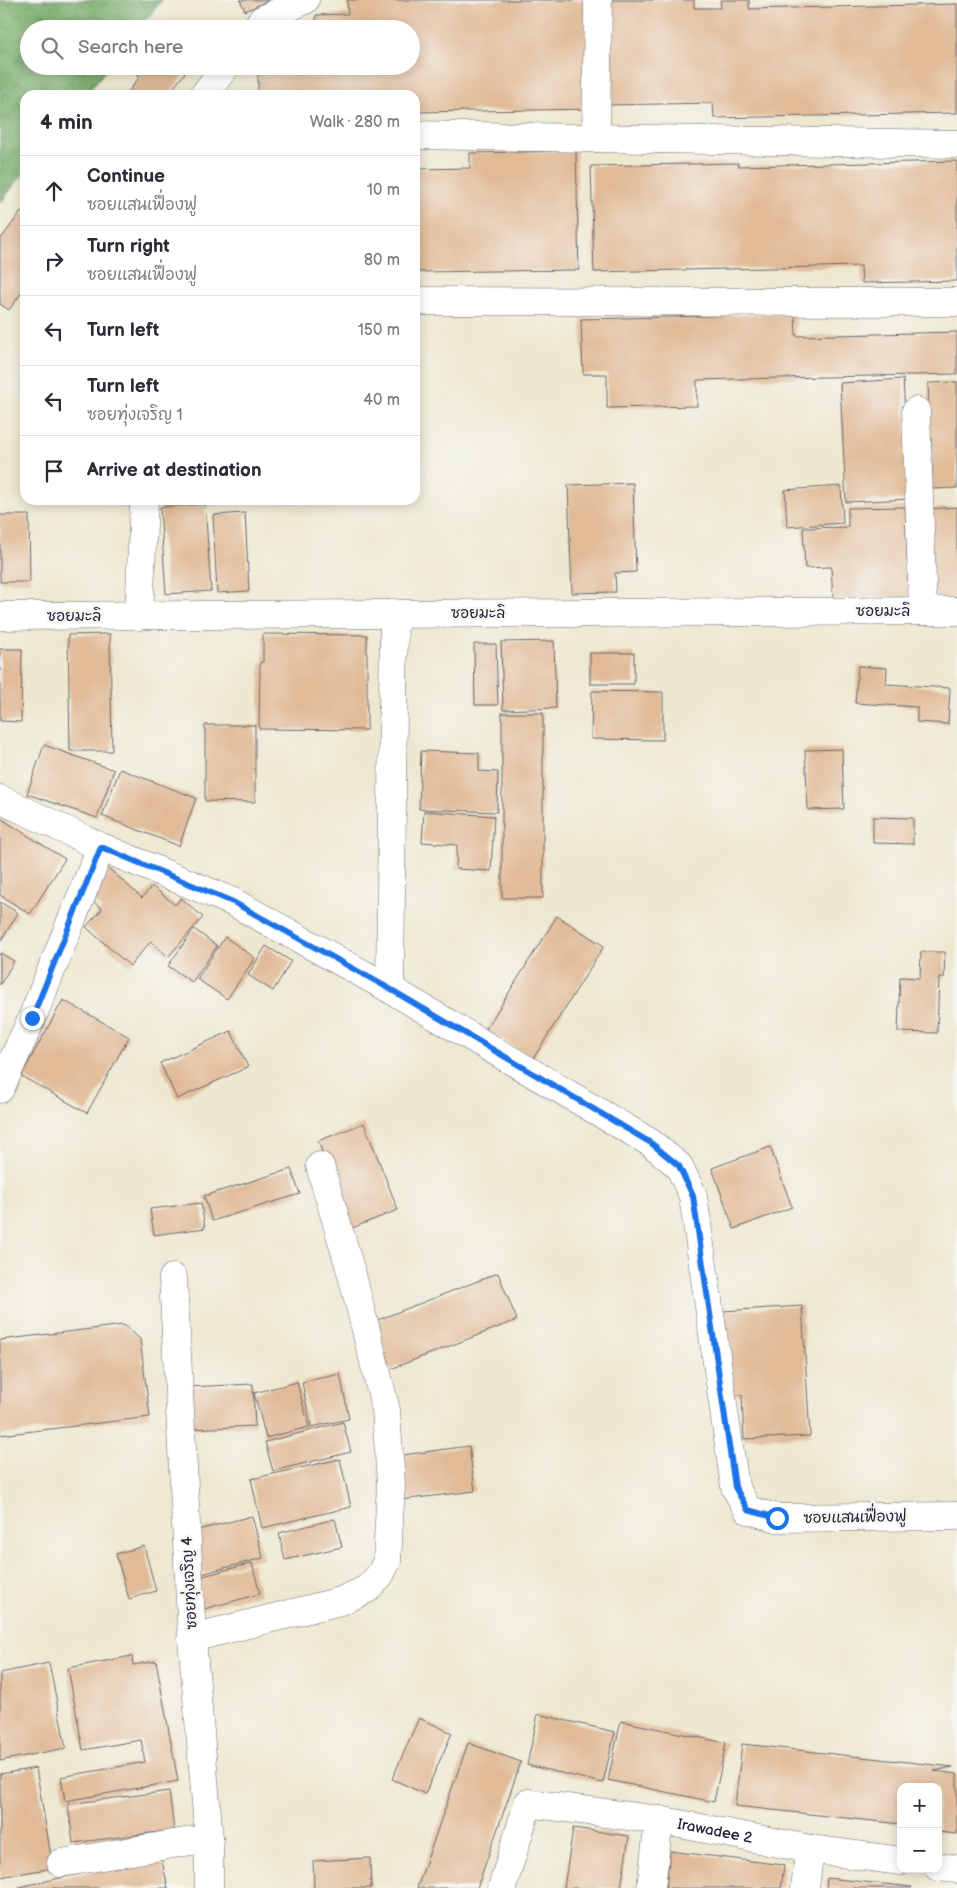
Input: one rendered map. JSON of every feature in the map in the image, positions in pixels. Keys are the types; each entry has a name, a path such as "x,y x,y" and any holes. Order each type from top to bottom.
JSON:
{"street":[{"path":"262,20 305,0"},
{"path":"596,138 598,0"},
{"path":"208,90 219,75"},
{"path":"420,135 957,144"},
{"path":"420,301 957,302"},
{"path":"916,411 924,611"},
{"path":"139,616 144,505"},
{"name":"ซอยมะลิ","path":"0,616 957,611"},
{"path":"0,799 101,847 233,902 390,989 394,613"},
{"path":"0,1090 36,1009 101,847"},
{"name":"ซอยแสนเฟื่องฟู","path":"390,989 651,1143 679,1166 693,1196 735,1487 748,1510 777,1518 957,1516"},
{"path":"192,1638 341,1601 366,1589 380,1575 387,1561 391,1484 386,1410 352,1275 320,1166"},
{"name":"ซอยทุ่งเจริญ 4","path":"173,1278 192,1638 209,1838 210,1888"},
{"name":"Irawadee 2","path":"502,1888 528,1803 659,1820 810,1849 897,1861"},
{"path":"651,1888 659,1820"},
{"path":"61,1863 209,1838"},
{"path":"805,1888 810,1849"},
{"path":"942,1867 957,1869"}],"green space":[{"path":"0,0 162,0 146,20 20,20 20,75 102,75 90,90 20,90 20,178 0,203"}],"building":[{"path":"240,0 269,0 245,11"},
{"path":"347,0 590,0 593,109 420,112 420,90 258,90 258,75 420,75 420,20 316,20 316,15 348,14"},
{"path":"604,0 694,0 694,8 721,8 720,0 749,0 749,9 957,4 957,113 714,118 713,103 607,105"},
{"path":"138,75 183,75 172,90 130,90 140,76"},
{"path":"576,151 579,270 420,272 420,169 470,168 470,153"},
{"path":"957,161 957,281 862,283 861,266 594,272 591,166 738,163 738,166"},
{"path":"20,213 20,295 9,310 0,304 0,240"},
{"path":"795,314 796,336 957,332 957,374 697,380 697,406 607,408 607,374 583,374 581,319"},
{"path":"903,379 910,499 846,502 840,383"},
{"path":"957,382 957,488 933,489 928,383"},
{"path":"633,483 636,572 615,573 616,592 572,593 568,485"},
{"path":"841,486 843,523 787,527 785,490"},
{"path":"205,505 211,591 166,594 160,507"},
{"path":"905,507 909,598 833,599 831,567 805,568 803,528 848,527 848,508"},
{"path":"957,507 957,597 930,599 928,509"},
{"path":"245,513 249,591 217,593 213,515"},
{"path":"0,515 29,515 30,582 0,582"},
{"path":"110,634 112,751 70,751 68,635"},
{"path":"263,634 367,635 367,730 259,729 260,662 263,662"},
{"path":"554,641 556,708 503,710 501,642"},
{"path":"474,644 496,644 498,705 475,705"},
{"path":"0,649 22,649 21,722 0,721"},
{"path":"590,653 634,653 634,684 590,684"},
{"path":"858,666 887,668 886,684 950,688 948,724 917,722 917,707 855,703"},
{"path":"592,691 663,692 663,740 591,739"},
{"path":"502,713 543,713 543,898 502,898"},
{"path":"205,725 255,725 255,802 205,801"},
{"path":"44,745 114,770 97,818 27,794"},
{"path":"842,749 844,809 808,810 805,750"},
{"path":"421,751 479,753 479,771 498,772 497,812 419,809"},
{"path":"120,769 196,798 179,846 102,816"},
{"path":"424,811 494,816 491,871 456,869 457,845 422,842"},
{"path":"873,817 913,818 913,844 873,843"},
{"path":"0,818 65,859 30,914 0,895"},
{"path":"107,867 142,898 152,886 175,905 181,898 203,917 168,957 151,941 130,966 86,927 102,909 84,893"},
{"path":"0,902 18,913 0,942"},
{"path":"557,916 604,946 533,1059 486,1029"},
{"path":"194,929 217,946 192,982 168,966"},
{"path":"225,937 255,958 227,999 197,979"},
{"path":"266,946 291,961 273,991 248,975"},
{"path":"921,952 945,952 944,978 939,978 937,1033 898,1032 900,977 920,978"},
{"path":"0,953 14,961 0,985"},
{"path":"63,1000 129,1037 87,1113 21,1076"},
{"path":"231,1031 248,1067 177,1099 160,1063"},
{"path":"364,1123 398,1210 352,1228 318,1141"},
{"path":"770,1147 792,1207 734,1229 712,1168"},
{"path":"291,1169 300,1194 212,1221 204,1196"},
{"path":"201,1203 205,1228 154,1235 150,1209"},
{"path":"498,1273 517,1320 388,1370 370,1323"},
{"path":"802,1306 810,1436 744,1439 742,1395 728,1396 723,1311"},
{"path":"124,1325 140,1339 150,1417 0,1435 0,1340"},
{"path":"340,1374 349,1419 311,1427 302,1382"},
{"path":"297,1382 309,1427 266,1438 254,1393"},
{"path":"253,1384 255,1426 191,1429 188,1387"},
{"path":"343,1422 351,1452 273,1471 265,1442"},
{"path":"469,1446 475,1491 400,1500 395,1456"},
{"path":"340,1459 351,1507 262,1528 251,1479"},
{"path":"252,1516 263,1558 201,1574 190,1532"},
{"path":"335,1519 342,1547 285,1560 279,1533"},
{"path":"144,1546 156,1591 129,1599 116,1554"},
{"path":"252,1563 260,1594 200,1610 192,1579"},
{"path":"132,1656 133,1665 156,1661 178,1781 65,1801 61,1777 145,1762 141,1740 83,1750 68,1668"},
{"path":"49,1663 66,1748 0,1761 0,1673"},
{"path":"538,1714 615,1732 603,1783 527,1765"},
{"path":"419,1718 452,1733 425,1794 392,1779"},
{"path":"621,1721 726,1743 714,1802 608,1780"},
{"path":"468,1743 521,1762 477,1888 417,1888"},
{"path":"742,1744 953,1767 934,1771 957,1774 957,1834 942,1832 942,1783 897,1783 897,1824 735,1806"},
{"path":"36,1768 53,1868 0,1877 0,1774"},
{"path":"169,1791 174,1830 73,1843 68,1804"},
{"path":"573,1828 629,1836 621,1888 564,1888"},
{"path":"670,1851 784,1865 781,1888 666,1888"},
{"path":"161,1856 168,1888 19,1888 19,1887"},
{"path":"370,1858 371,1888 314,1888 313,1861"},
{"path":"827,1878 912,1887 912,1888 826,1888"}],"route":[{"path":"32,1018 101,847 233,902 390,989 651,1143 679,1166 693,1196 735,1487 748,1510 777,1518"}]}
